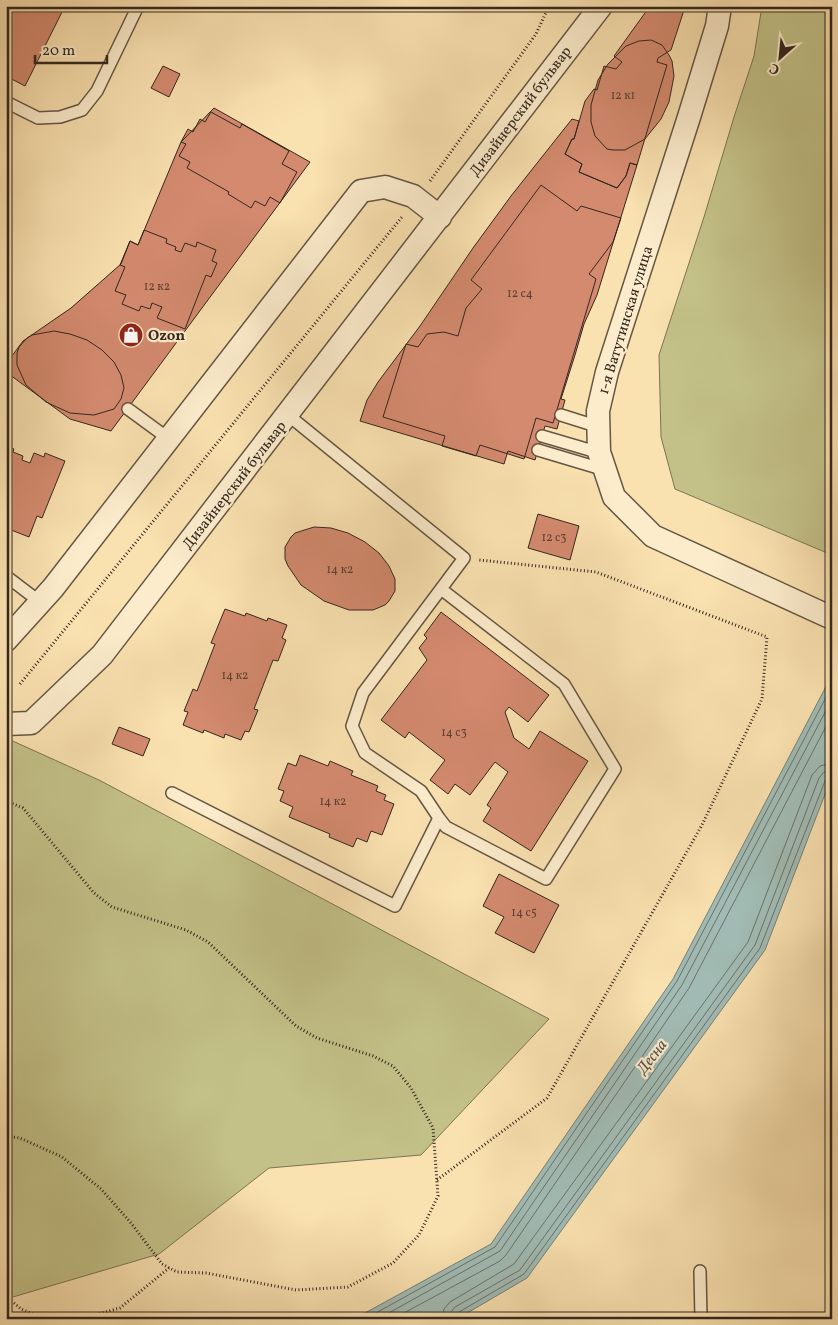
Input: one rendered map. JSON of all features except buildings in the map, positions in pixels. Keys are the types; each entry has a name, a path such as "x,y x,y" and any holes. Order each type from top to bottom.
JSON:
{"street":[{"name":"Дизайнерский бульвар","path":"6,724 31,723 102,655 601,6"},
{"name":"1-я Ватутинская улица","path":"720,6 717,26 690,118 606,372 598,411 603,462 614,497 653,536 824,614"},
{"path":"6,640 53,588 361,191 385,187 413,196 440,217"}],"lane":[{"path":"6,102 38,118 60,117 82,110 97,91 138,6"},
{"path":"128,409 169,439"},
{"path":"288,415 464,558 363,693 352,726 365,753 421,791 446,827 546,879 615,769 564,684 441,589"},
{"path":"561,415 599,427"},
{"path":"542,436 603,462"},
{"path":"538,450 603,462"},
{"path":"6,576 40,602"},
{"path":"172,793 395,906 439,818"},
{"path":"700,1272 701,1319"}],"path":[{"path":"20,684 417,199 536,34 549,6"},
{"path":"437,1181 547,1098 702,825 762,699 767,637 596,572 464,558"},
{"path":"6,801 23,808 94,893 112,906 186,930 208,942 296,1026 317,1038 373,1056 393,1066 411,1088 433,1128 438,1196 419,1235 393,1263 348,1287 296,1290 206,1273 177,1272 169,1268 162,1264 131,1223 101,1189 62,1156 20,1138 6,1136"},
{"path":"79,1319 120,1308 169,1268"},
{"path":"6,1296 21,1308 45,1319"}],"shaded area":[{"path":"762,6 832,6 832,555 675,489 661,437 659,355 754,56"},
{"path":"6,738 99,780 549,1019 421,1155 269,1168 159,1254 6,1299"}],"water":[{"name":"Десна","path":"832,675 832,776 765,950 527,1278 457,1319 354,1319 491,1244 673,979"}],"place":[{"name":"Ozon","path":"131,335"}]}
